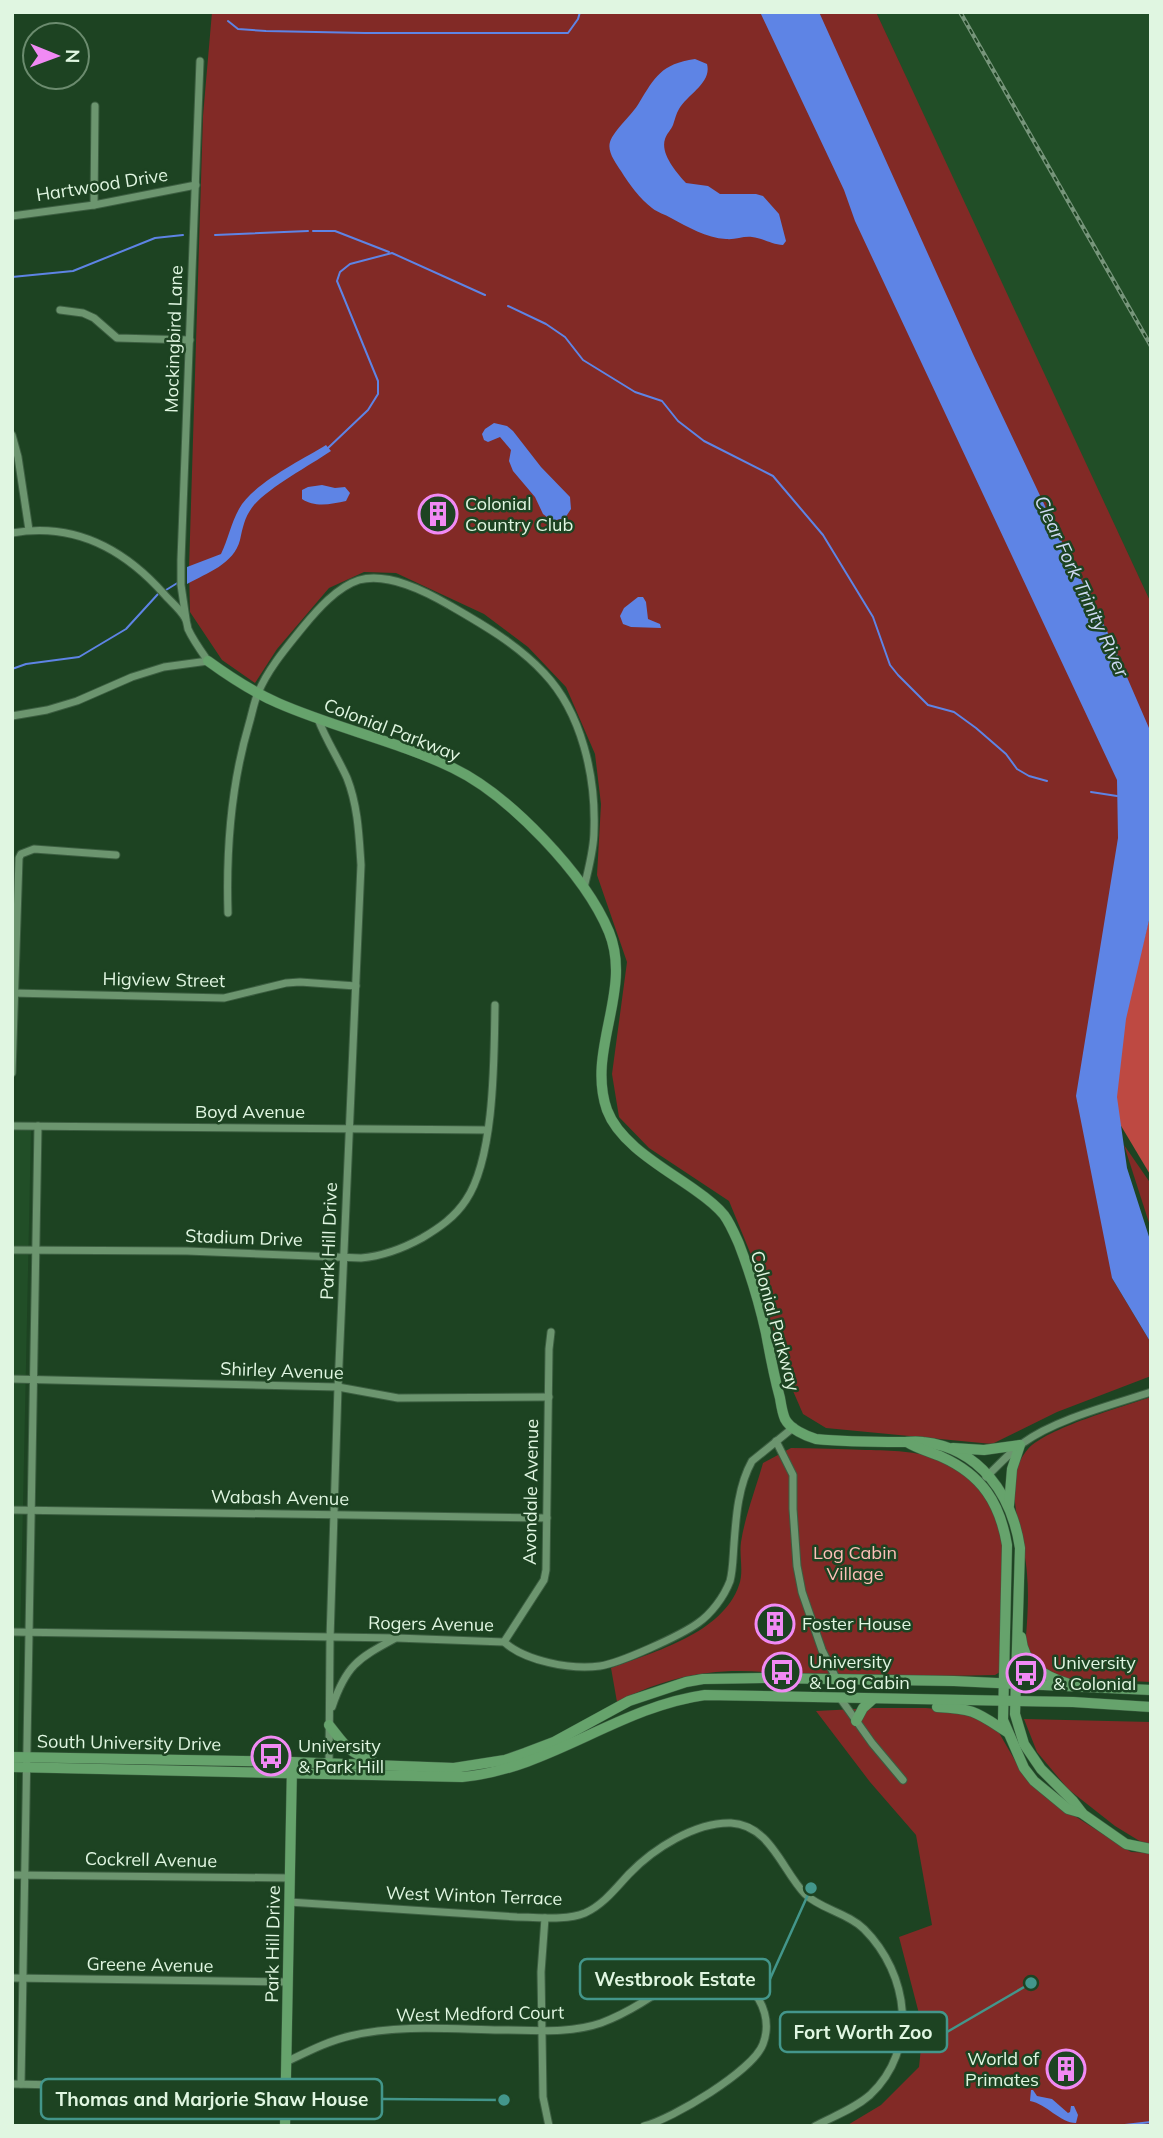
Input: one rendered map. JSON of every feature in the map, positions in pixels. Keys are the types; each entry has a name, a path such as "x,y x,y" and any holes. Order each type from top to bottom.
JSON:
{"street":[{"name":"Mockingbird Lane","path":"186,619 181,576 200,61"},
{"path":"94,205 95,106"},
{"name":"Hartwood Drive","path":"12,216 94,205 196,185"},
{"path":"60,310 83,313 94,318 117,338 190,340"},
{"path":"12,435 19,457 29,530"},
{"path":"12,533 29,530 70,534 103,545 131,561 147,574 186,619 194,640 208,661 164,667 132,677 76,701 47,710 12,716"},
{"path":"228,913 227,873 233,796 240,755 257,693 275,662 309,619 336,593 360,580 377,579 421,588 522,652 545,674 562,698 581,738 590,775 594,832 584,889"},
{"name":"Colonial Parkway","path":"208,661 257,693 318,719 455,769 481,785 537,833 584,889 609,933 616,959 611,1018 601,1066 601,1085 608,1112 619,1133 724,1215 739,1245 764,1324 784,1416 794,1427"},
{"name":"Park Hill Drive","path":"318,719 324,736 346,776 358,820 361,865 338,1387 329,1768"},
{"path":"12,1073 19,858 22,853 34,849 116,855"},
{"name":"Higview Street","path":"14,993 224,998 286,983 356,986"},
{"name":"Stadium Drive","path":"12,1250 187,1251 344,1257 377,1256 398,1250 450,1220 466,1200 480,1173 487,1130 495,1005"},
{"name":"Boyd Avenue","path":"12,1126 487,1130"},
{"path":"38,1126 22,1979 16,2084 286,2090"},
{"name":"Avondale Avenue","path":"504,1642 544,1580 546,1570 551,1332"},
{"name":"Shirley Avenue","path":"12,1378 338,1387 398,1398 549,1397"},
{"path":"979,1482 1020,1445 1062,1423 1151,1392"},
{"path":"794,1427 806,1436 816,1439 926,1442 946,1447 984,1450 1020,1445"},
{"name":"Rogers Avenue","path":"12,1632 504,1642 513,1650 545,1662 600,1666 645,1650 696,1624 714,1608 730,1581 740,1498 749,1467 752,1461 794,1427"},
{"path":"776,1441 793,1475 795,1544 802,1592 822,1650 837,1680"},
{"path":"907,1442 958,1464 979,1482 997,1508 1004,1526 1007,1545 1003,1720 1024,1768 1034,1781 1068,1809 1083,1814 1126,1844 1151,1849"},
{"path":"1009,1507 1012,1469 1020,1445"},
{"path":"946,1447 964,1455 989,1474 1009,1507 1020,1548 1016,1721 1027,1749 1041,1769 1083,1814"},
{"name":"Wabash Avenue","path":"12,1510 547,1518"},
{"path":"1018,1611 1022,1646 1032,1664 1048,1677 1079,1688"},
{"path":"381,1765 344,1746 329,1720 338,1690 351,1667 368,1653 396,1638"},
{"name":"South University Drive","path":"329,1768 381,1765 454,1768 505,1760 554,1742 629,1701 686,1682 718,1678 954,1681 1151,1690"},
{"name":"South University Drive","path":"12,1757 26,1762 329,1768 462,1777 498,1772 535,1760 619,1720 681,1699 705,1695 1073,1702 1151,1707"},
{"path":"840,1698 903,1780"},
{"path":"856,1721 863,1708 873,1699"},
{"path":"895,1699 926,1706 976,1711 1007,1732"},
{"name":"South University Drive","path":"12,1767 26,1762"},
{"name":"Park Hill Drive","path":"285,2126 292,1767"},
{"name":"West Winton Terrace","path":"289,1902 545,1918 576,1915 595,1908 656,1852 690,1831 715,1824 740,1824 765,1840 806,1895 861,1926 884,1952 894,1970 903,2005 904,2023 895,2059 888,2074 869,2095 848,2111 815,2126"},
{"name":"Cockrell Avenue","path":"12,1875 290,1878"},
{"path":"545,1918 541,1972 543,2097 549,2126"},
{"name":"West Medford Court","path":"286,2062 327,2043 380,2031 542,2030 599,2023 645,2000 692,1969 719,1969 735,1975 751,1988 765,2011 764,2043 759,2052 712,2091 686,2108 648,2125"},
{"name":"Greene Avenue","path":"12,1978 288,1982"}],"shaded area":[{"path":"876,12 1151,12 1151,603 980,238"},
{"path":"1151,911 1151,1176 1105,1099"},
{"path":"12,1128 31,1129 12,2022"}],"green space":[{"name":"Colonial Country Club","path":"212,12 876,12 1151,603 1151,898 1110,893 1112,1278 1151,1343 1151,1376 1057,1412 992,1444 826,1428 803,1414 787,1377 754,1262 729,1201 649,1148 619,1117 612,1074 627,962 597,875 601,804 595,754 566,687 528,647 484,614 396,573 364,572 329,588 277,649 255,683 222,660 190,612 189,569 203,116"},
{"path":"1124,1145 1151,1184 1151,1229"},
{"path":"1151,1397 1151,1682 1023,1676 1028,1586 1014,1493 1020,1462 1028,1449 1051,1433"},
{"name":"Log Cabin Village","path":"791,1448 921,1454 952,1465 978,1488 995,1517 1002,1539 1004,1589 1000,1672 995,1675 846,1677 725,1671 672,1680 617,1702 611,1668 685,1638 703,1628 731,1602 740,1580 743,1532 763,1463"},
{"path":"926,1708 968,1712 998,1731 1021,1771 1045,1797 1131,1852 1151,1853 1151,2126 846,2126 881,2105 919,2067 923,2029 899,1937 932,1925 916,1835 870,1782 816,1711"},
{"path":"1024,1719 1151,1722 1151,1848 1115,1826 1068,1789 1037,1752"}],"water":[{"name":"Clear Fork Trinity River","path":"760,12 819,12 973,354 1107,631 1149,728 1151,912 1126,1019 1117,1097 1127,1168 1151,1243 1151,1343 1112,1278 1076,1096 1118,838 1117,780"},
{"path":"695,59 707,64 708,71 703,83 678,111 665,139 667,157 686,183 708,186 720,194 763,196 779,214 786,241 783,245 752,237 729,239 697,232 648,204 635,191 612,157 609,146 612,137 660,73 674,64"},
{"path":"494,423 507,426 513,431 541,467 570,497 571,509 565,518 552,521 543,514 535,497 513,471 509,461 511,450 500,437 488,442 484,440 482,434"},
{"path":"326,445 331,451 280,484 254,505 246,517 237,548 226,562 187,584 187,567 221,554 236,514 245,500 278,473"},
{"path":"322,485 345,487 350,493 346,501 329,504 312,504 302,499 302,490"},
{"path":"638,597 643,597 646,602 648,619 660,624 661,628 631,627 623,624 620,616 624,608"},
{"path":"1031,2090 1037,2096 1052,2099 1068,2113 1071,2106 1074,2106 1078,2115 1076,2123 1064,2120 1030,2101"}],"waterway":[{"path":"228,21 238,29 266,31 568,33 580,12"},
{"path":"215,235 308,231"},
{"path":"313,231 335,231 389,252"},
{"path":"12,277 73,271 155,238 183,235"},
{"path":"328,448 368,410 378,394 378,381 337,281 340,272 350,264 392,253 485,295"},
{"path":"508,306 546,324 565,337 583,360 635,392 662,401 678,421 704,441 773,476 823,535 873,617 890,665 898,675 928,705 954,712 976,728 1006,754 1017,769 1047,781"},
{"path":"166,590 179,582"},
{"path":"12,669 26,664 79,657 126,629 158,594"},
{"path":"1091,792 1117,796"},
{"path":"1116,2126 1151,2122"}],"railway":[{"path":"960,12 1151,346"}],"place":[{"name":"Colonial Country Club","path":"438,514"},
{"name":"Foster House","path":"775,1624"},
{"name":"University & Log Cabin","path":"782,1672"},
{"name":"University & Colonial","path":"1026,1673"},
{"name":"University & Park Hill","path":"271,1756"},
{"name":"Westbrook Estate","path":"811,1888"},
{"name":"Fort Worth Zoo","path":"1031,1983"},
{"name":"World of Primates","path":"1066,2069"},
{"name":"Thomas and Marjorie Shaw House","path":"504,2100"}]}
